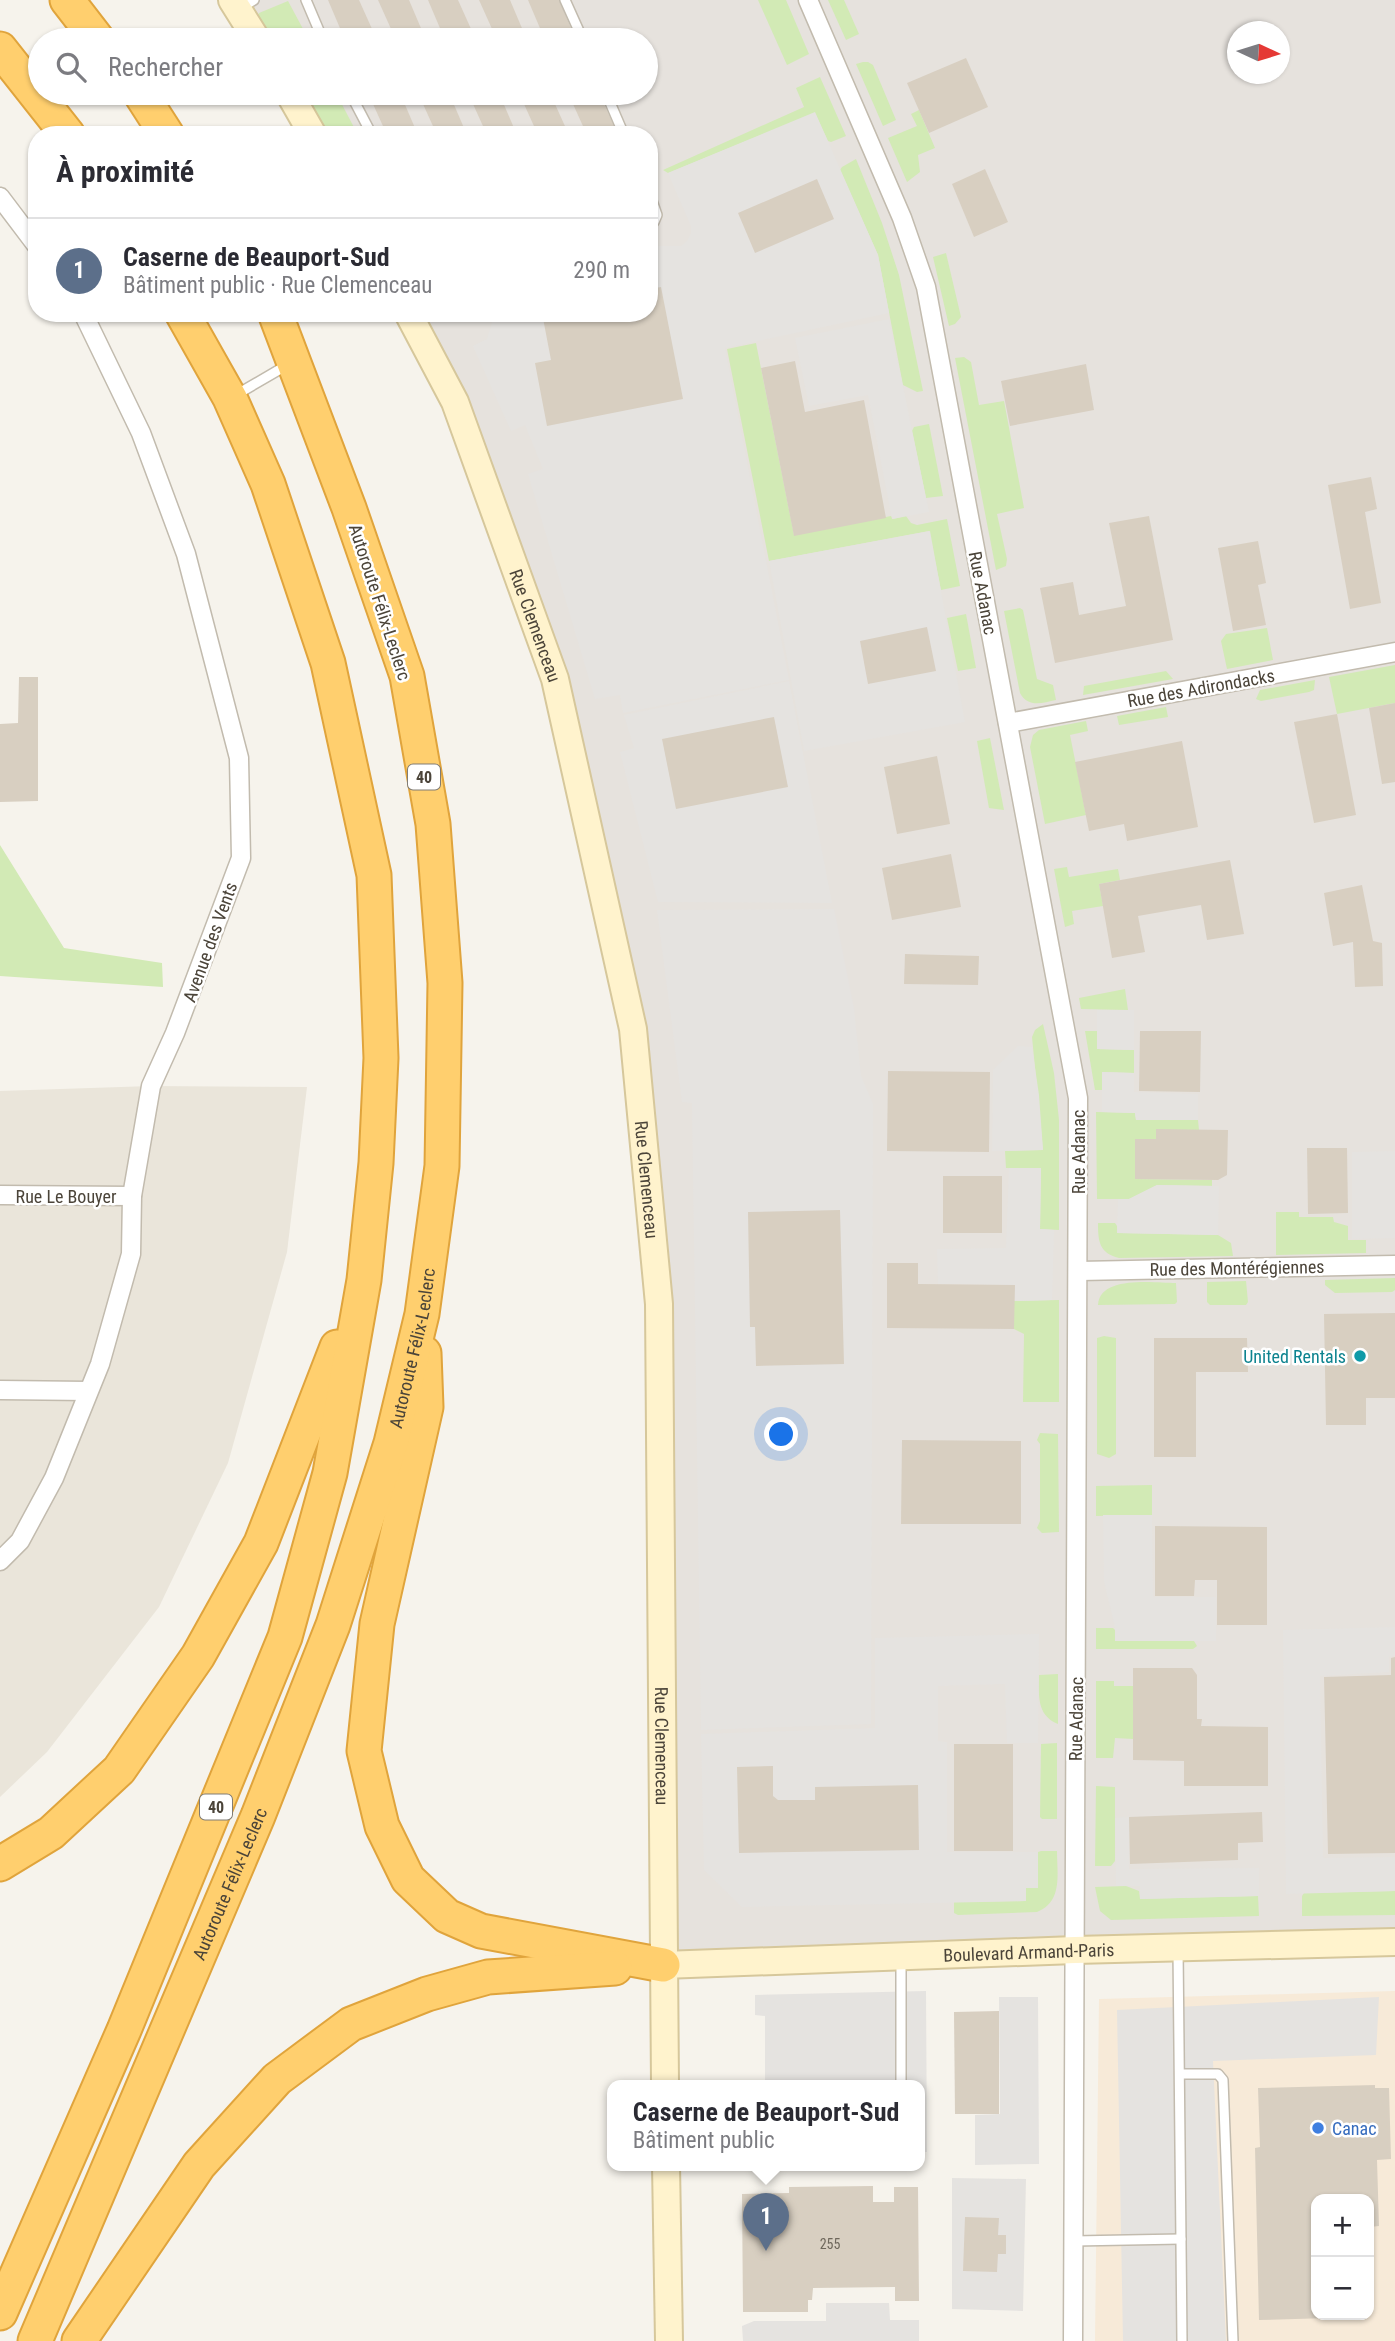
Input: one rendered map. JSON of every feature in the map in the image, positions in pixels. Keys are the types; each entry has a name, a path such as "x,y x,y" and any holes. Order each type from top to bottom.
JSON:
{"highway":[{"path":"67,0 89,28"},
{"path":"0,49 28,84"},
{"path":"44,105 61,126"},
{"path":"148,105 161,126"},
{"name":"40","path":"0,2313 124,2030 285,1637 330,1473 364,1280 376,1163 381,1058 374,875 328,663 268,484 230,398 187,322"},
{"name":"Autoroute Félix-Leclerc","path":"35,2341 258,1816 333,1625 391,1443 422,1314 442,1166 445,984 433,824 407,677 349,508 278,322"},
{"path":"0,1864 51,1833 119,1770 198,1656 261,1543 364,1280"},
{"path":"422,1314 426,1407 377,1625 364,1751 382,1826 408,1879 447,1916 481,1931 663,1965"},
{"path":"79,2341 200,2165 276,2078 351,2024 428,1994 488,1977 663,1965"}],"street":[{"name":"Rue Adanac","path":"808,0 902,218 926,287 1078,1098 1073,2341"},
{"path":"241,3 252,28"},
{"path":"296,105 308,126"},
{"path":"0,197 28,234"},
{"name":"Avenue des Vents","path":"0,1561 20,1541 54,1478 100,1364 131,1254 132,1196 151,1086 175,1033 241,858 239,758 186,554 141,433 87,322"},
{"name":"Rue Clemenceau","path":"413,322 455,402 555,679 632,1029 659,1304 665,2080"},
{"name":"Rue des Adirondacks","path":"1007,723 1395,652"},
{"name":"Rue Le Bouyer","path":"0,1195 132,1196"},
{"name":"Rue des Montérégiennes","path":"1079,1271 1395,1265"},
{"path":"0,1390 89,1391"},
{"name":"Boulevard Armand-Paris","path":"663,1965 1395,1941"},
{"path":"666,2171 669,2341"}],"lane":[{"path":"306,0 319,28"},
{"path":"565,0 578,28"},
{"path":"356,105 367,126"},
{"path":"611,105 620,126"},
{"path":"230,398 294,362"},
{"path":"1178,1948 1182,2341"},
{"path":"901,1956 901,2080"},
{"path":"1180,2074 1218,2074 1223,2080 1233,2341"},
{"path":"1074,2241 1181,2239"}],"shaded area":[{"path":"232,0 1395,0 1395,1941 663,1965 659,1304 633,1029 555,679 412,322 658,322 658,126 308,126 296,105 658,105 658,28 250,28"},
{"path":"815,112 878,255 889,313 725,348 789,680 623,713 620,695 595,699 528,474 543,469 525,425 511,431 473,346 487,339 492,322 658,322 658,246 681,246 691,233 691,226 668,173"},
{"path":"889,319 929,512 892,519 868,395 809,406 795,338"},
{"path":"930,531 965,722 804,751 769,561"},
{"path":"789,681 832,903 658,902 620,752 634,748 624,715"},
{"path":"834,909 854,1009 861,1076 873,1104 871,1724 701,1730 692,1103 682,1102 657,910"},
{"path":"1097,1010 1134,1010 1134,1050 1097,1049"},
{"path":"1018,1046 1032,1047 1043,1150 992,1151 993,1070"},
{"path":"1102,1072 1134,1073 1134,1092 1198,1094 1198,1120 1136,1120 1135,1113 1102,1112"},
{"path":"151,1086 307,1087 287,1252 228,1463 159,1607 47,1752 0,1797 0,1091"},
{"path":"1395,1151 1395,1238 1352,1239 1352,1152"},
{"path":"1009,1168 1041,1168 1040,1229 1054,1230 1052,1300 1014,1301 1014,1285 938,1284 937,1249 1006,1248"},
{"path":"1157,1185 1219,1186 1218,1235 1117,1233 1118,1199 1129,1199"},
{"path":"1103,1515 1152,1515 1153,1597 1216,1597 1216,1641 1115,1641 1115,1628 1104,1581"},
{"path":"1395,1627 1395,1656 1389,1657 1389,1672 1320,1676 1323,1858 1395,1857 1395,1891 1286,1894 1283,1630"},
{"path":"1039,1634 1038,1743 1007,1743 1005,1684 938,1686 938,1741 947,1742 947,1852 1038,1852 1038,1888 1026,1888 1026,1901 742,1907 704,1870 701,1734 875,1728 875,1638"},
{"path":"1129,1817 1129,1869 1259,1868 1259,1896 1140,1899 1140,1886 1116,1886 1115,1818"},
{"path":"926,1991 927,2152 925,2080 765,2080 765,2016 755,2015 755,1995"},
{"path":"1395,1991 1395,2341 1095,2341 1099,1999"},
{"path":"999,1997 1038,1997 1039,2164 975,2165 975,2115 1000,2114"},
{"path":"1379,1997 1376,2055 1213,2061 1226,2341 1123,2341 1117,2010"},
{"path":"952,2178 1026,2179 1023,2311 952,2309"},
{"path":"826,2303 889,2303 890,2320 919,2320 919,2341 743,2341 742,2326 754,2321 826,2321"}],"green space":[{"path":"758,0 786,0 809,54 787,65"},
{"path":"828,0 844,0 859,34 846,40"},
{"path":"288,1 303,28 263,28 257,18 259,13"},
{"path":"863,62 873,65 896,120 883,126 856,64"},
{"path":"820,77 846,136 828,141 815,113 668,173 663,170 804,107 796,88"},
{"path":"309,105 342,105 353,126 322,126"},
{"path":"919,110 935,148 918,155 920,172 907,182 888,138 917,126 911,114"},
{"path":"856,159 882,223 899,275 923,391 917,392 903,385 878,255 840,170"},
{"path":"946,253 961,317 949,326 933,257"},
{"path":"756,343 794,535 891,516 893,519 906,516 911,523 917,525 947,519 960,586 941,590 929,531 769,561 727,349"},
{"path":"964,357 971,362 979,405 1004,401 1024,508 997,514 1007,559 1006,566 996,570 955,358"},
{"path":"929,424 943,496 926,498 912,431 914,427"},
{"path":"1020,608 1023,610 1037,679 1053,685 1056,700 1031,703 1020,693 1004,611"},
{"path":"966,614 976,668 958,671 947,618"},
{"path":"1267,628 1273,660 1227,669 1221,641 1226,634"},
{"path":"1395,665 1395,703 1337,714 1329,677"},
{"path":"1166,671 1173,679 1083,695 1084,686"},
{"path":"1315,680 1314,690 1309,692 1261,701 1256,699 1260,690"},
{"path":"1166,707 1168,717 1119,725 1117,716"},
{"path":"1086,721 1088,731 1070,735 1086,815 1045,824 1030,747 1033,735 1039,730"},
{"path":"990,738 1004,810 989,808 977,741"},
{"path":"0,845 64,948 162,963 163,987 0,976"},
{"path":"1067,867 1069,877 1118,869 1120,880 1099,884 1103,906 1072,911 1074,924 1065,927 1054,869"},
{"path":"1125,989 1128,1010 1081,1009 1079,998"},
{"path":"1043,1024 1054,1073 1059,1120 1059,1230 1040,1229 1041,1169 1006,1168 1005,1151 1043,1150 1032,1037 1035,1030"},
{"path":"1085,1031 1097,1031 1097,1049 1134,1050 1134,1073 1102,1072 1102,1090 1095,1090"},
{"path":"1096,1112 1135,1113 1136,1120 1198,1120 1199,1130 1156,1130 1156,1139 1135,1139 1135,1179 1212,1180 1212,1186 1157,1185 1129,1199 1097,1199"},
{"path":"1276,1212 1299,1212 1299,1217 1333,1217 1334,1222 1348,1226 1348,1240 1366,1240 1366,1253 1276,1255"},
{"path":"1098,1223 1115,1223 1118,1233 1218,1235 1231,1243 1233,1256 1119,1258 1107,1253 1101,1245"},
{"path":"1395,1278 1395,1290 1392,1292 1335,1293 1325,1285 1325,1280"},
{"path":"1246,1281 1246,1305 1210,1305 1207,1302 1207,1282"},
{"path":"1142,1282 1176,1283 1175,1304 1098,1305 1101,1295 1118,1285"},
{"path":"1059,1300 1059,1402 1023,1402 1024,1334 1014,1329 1014,1301"},
{"path":"1097,1338 1116,1338 1116,1454 1109,1458 1097,1454"},
{"path":"1040,1433 1058,1434 1059,1532 1042,1533 1037,1528 1040,1521 1040,1444 1037,1440"},
{"path":"1152,1485 1152,1515 1096,1516 1096,1486"},
{"path":"1096,1628 1113,1628 1116,1641 1194,1641 1197,1646 1193,1649 1096,1649"},
{"path":"1058,1674 1058,1724 1042,1710 1039,1675"},
{"path":"1096,1681 1114,1681 1114,1686 1133,1686 1133,1739 1115,1738 1113,1758 1096,1758"},
{"path":"1057,1743 1057,1819 1042,1819 1041,1744"},
{"path":"1096,1786 1115,1787 1115,1861 1111,1866 1095,1866"},
{"path":"1057,1851 1057,1886 1051,1901 1045,1907 1037,1912 954,1913 954,1902 1025,1901 1026,1888 1038,1887 1038,1852"},
{"path":"1126,1886 1139,1891 1140,1899 1258,1896 1259,1916 1111,1920 1100,1911 1095,1887"},
{"path":"1395,1891 1395,1915 1302,1916 1304,1893"}],"building":[{"path":"328,0 359,0 372,28 340,28"},
{"path":"378,0 409,0 421,28 391,28"},
{"path":"428,0 458,0 471,28 440,28"},
{"path":"479,0 510,0 522,28 492,28"},
{"path":"528,0 559,0 571,28 540,28"},
{"path":"966,58 988,107 929,133 907,83"},
{"path":"373,105 405,105 414,126 383,126"},
{"path":"423,105 454,105 463,126 433,126"},
{"path":"473,105 504,105 513,126 483,126"},
{"path":"524,105 555,105 565,126 534,126"},
{"path":"573,105 604,105 614,126 583,126"},
{"path":"985,169 1008,222 974,237 952,184"},
{"path":"817,179 834,219 755,253 738,213"},
{"path":"661,287 683,399 547,426 535,363 551,360 544,322 658,322 658,288"},
{"path":"795,361 805,412 864,400 886,518 794,536 761,368"},
{"path":"1086,364 1094,410 1010,426 1001,381"},
{"path":"1371,477 1377,509 1365,512 1381,603 1350,609 1328,485"},
{"path":"1149,516 1173,640 1055,663 1040,588 1073,582 1079,615 1126,606 1109,523"},
{"path":"1258,541 1266,583 1258,585 1266,625 1233,631 1218,548"},
{"path":"927,627 936,671 868,684 860,641"},
{"path":"19,677 38,677 38,801 0,802 0,724 18,723"},
{"path":"1395,703 1395,782 1382,784 1369,708"},
{"path":"1337,714 1356,815 1314,823 1294,722"},
{"path":"774,717 788,787 676,809 662,739"},
{"path":"1182,741 1198,827 1127,841 1124,824 1089,831 1075,762"},
{"path":"937,756 950,824 897,834 884,767"},
{"path":"951,854 961,907 892,920 882,868"},
{"path":"1230,860 1244,934 1207,940 1201,905 1138,916 1145,952 1112,958 1099,884"},
{"path":"1362,885 1373,941 1382,943 1383,986 1355,987 1353,942 1333,946 1324,893"},
{"path":"905,954 979,956 978,985 904,984"},
{"path":"1140,1031 1201,1031 1200,1092 1139,1091"},
{"path":"888,1071 990,1072 989,1152 887,1151"},
{"path":"1156,1129 1228,1130 1227,1175 1218,1180 1135,1179 1135,1139 1156,1139"},
{"path":"1307,1148 1347,1148 1348,1213 1308,1214"},
{"path":"943,1176 1002,1176 1002,1233 943,1233"},
{"path":"840,1210 844,1364 756,1366 755,1327 750,1327 748,1212"},
{"path":"887,1263 918,1263 918,1284 1015,1285 1014,1329 887,1328"},
{"name":"United Rentals","path":"1395,1313 1395,1398 1366,1398 1366,1425 1326,1425 1324,1314"},
{"path":"1154,1338 1247,1338 1248,1372 1196,1372 1196,1457 1154,1457"},
{"path":"902,1440 1021,1441 1021,1524 901,1524"},
{"path":"1155,1526 1267,1527 1267,1625 1217,1625 1217,1580 1195,1580 1194,1596 1155,1596"},
{"path":"1395,1657 1395,1853 1328,1854 1324,1677 1391,1675 1391,1658"},
{"path":"1133,1668 1192,1668 1197,1675 1197,1719 1202,1719 1201,1726 1268,1727 1268,1786 1184,1786 1184,1761 1133,1760"},
{"path":"954,1744 1013,1744 1013,1851 954,1851"},
{"path":"773,1766 773,1796 778,1800 815,1800 815,1787 918,1785 919,1850 739,1853 737,1767"},
{"path":"1262,1812 1263,1842 1238,1843 1238,1860 1130,1864 1129,1817"},
{"path":"999,2011 999,2114 955,2114 954,2012"},
{"path":"1375,2085 1375,2088 1389,2088 1391,2159 1377,2160 1379,2226 1374,2226 1374,2194 1311,2194 1311,2318 1259,2320 1255,2148 1260,2147 1258,2088"},
{"path":"873,2186 873,2202 894,2202 894,2187 918,2187 919,2301 895,2301 895,2287 813,2288 812,2300 808,2300 808,2312 743,2312 742,2194 789,2193 789,2187"},
{"path":"965,2217 999,2218 998,2235 1006,2235 1006,2254 998,2254 997,2272 963,2271"}],"place":[{"name":"United Rentals","path":"1360,1356"},
{"name":"Canac","path":"1318,2128"},
{"name":"Caserne de Beauport-Sud","path":"766,2251"}]}
